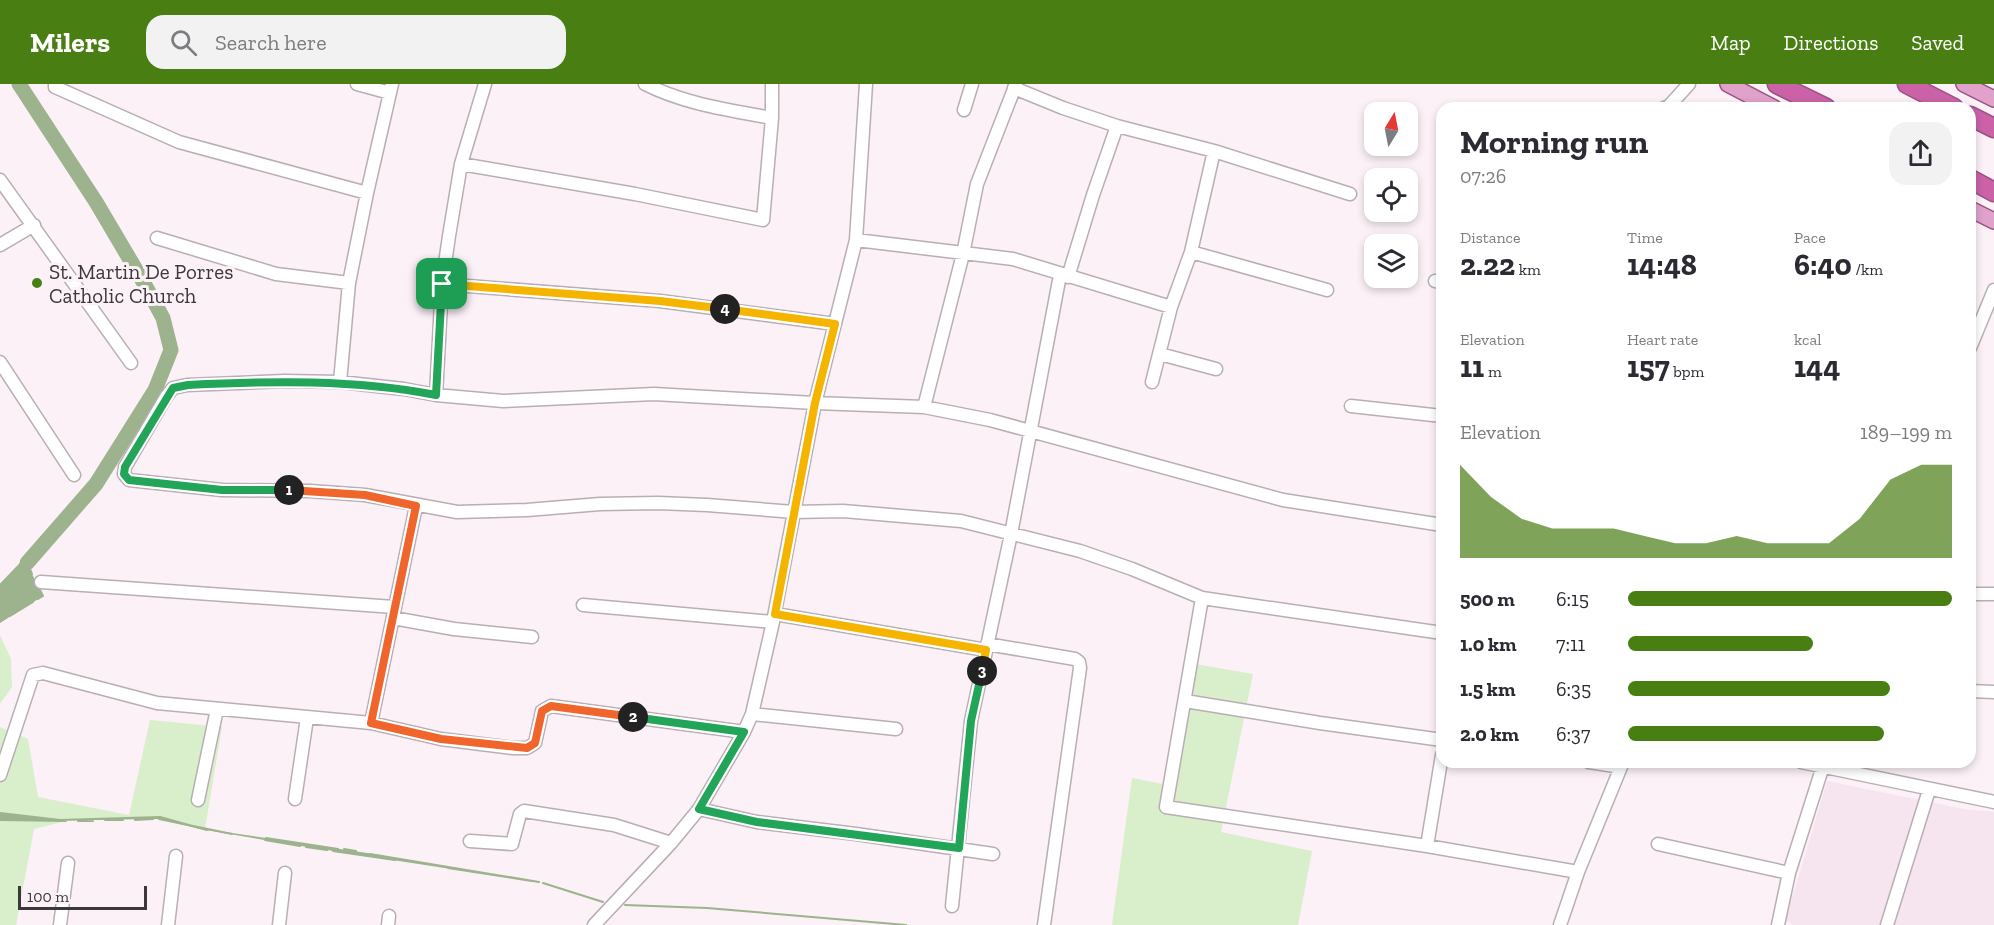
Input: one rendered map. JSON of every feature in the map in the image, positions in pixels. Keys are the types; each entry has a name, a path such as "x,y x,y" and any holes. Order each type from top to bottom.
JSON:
{"highway":[{"path":"1777,84 1814,102"},
{"path":"1907,84 1942,102"},
{"path":"1976,119 1994,128"},
{"path":"1976,182 1994,192"}],"main road":[{"path":"1728,84 1762,102"},
{"path":"1964,84 1994,99"},
{"path":"1976,212 1994,221"}],"street":[{"path":"55,84 55,87 179,142 367,193"},
{"path":"340,382 349,283 391,88 357,84"},
{"path":"436,395 442,284 461,164 485,84"},
{"path":"645,84 666,94 701,105 772,118"},
{"path":"461,164 635,194 761,221 765,217 772,84"},
{"path":"594,925 671,843 699,809 752,714 774,618 815,403 855,240 866,84"},
{"path":"964,110 972,84"},
{"path":"1673,102 1689,84"},
{"path":"924,407 963,254 977,184 1015,86 1063,108 1117,126 1214,151 1350,194"},
{"path":"952,906 971,721 1011,534 1029,430 1064,276 1117,126"},
{"path":"1152,382 1171,308 1191,252 1214,151"},
{"path":"0,180 131,363"},
{"path":"0,245 34,225"},
{"path":"157,238 276,274 349,283"},
{"path":"855,240 1013,259 1171,308"},
{"path":"1191,252 1327,290"},
{"path":"442,284 660,301 835,324"},
{"path":"1976,334 1994,290"},
{"path":"1160,354 1216,369"},
{"path":"1,368 74,475"},
{"path":"1436,524 1283,501 1029,430 924,407 654,394 503,401 340,382 284,381 188,385 173,388 125,467 124,474 129,480 222,490 310,490 365,495 457,512 658,503 794,512 843,511 961,521 1080,551 1132,569 1202,598 1436,632"},
{"path":"1351,406 1436,415"},
{"path":"371,723 416,506"},
{"path":"41,582 394,613 453,628 532,637"},
{"path":"1976,594 1994,594"},
{"path":"1202,598 1166,807 1427,846 1578,872"},
{"path":"583,605 774,618 1075,659 1079,662 1080,668 1044,925"},
{"path":"0,776 33,675 43,673 157,703 371,723 441,739 527,748 535,743 542,711 551,706 744,732"},
{"path":"1976,691 1994,692"},
{"path":"1185,701 1436,739"},
{"path":"198,800 217,709"},
{"path":"752,714 896,729"},
{"path":"295,799 307,718"},
{"path":"1427,846 1440,768"},
{"path":"1560,925 1578,872 1620,768"},
{"path":"1778,925 1789,873 1822,768"},
{"path":"1832,768 1994,802"},
{"path":"1887,925 1929,790"},
{"path":"699,809 757,822 993,854"},
{"path":"470,841 512,844 520,814 524,811 614,825 671,843"},
{"path":"1658,844 1789,873"},
{"path":"168,925 176,856"},
{"path":"60,925 68,863"},
{"path":"279,925 285,873"}],"shaded area":[{"path":"26,558 43,596 0,623 0,585"},
{"path":"0,635 11,659 12,687 0,704"},
{"path":"1195,664 1253,674 1221,832 1312,851 1298,925 1112,925 1132,778 1173,786"},
{"path":"150,720 222,727 205,829 160,817 60,820 0,813 0,727 28,739 38,797 129,815"},
{"path":"1827,781 1963,809 1994,812 1994,925 1793,925 1786,919"},
{"path":"0,813 60,820 160,817 205,829 367,853 543,883 288,844 200,829 159,819 6,821 0,820"},
{"path":"0,820 66,821 34,829 16,925 0,925"}],"waterway":[{"path":"19,84 96,202 145,285 163,318 171,350 155,390 96,484 27,563"},
{"path":"0,585 26,558 32,574"},
{"path":"38,599 43,596 40,590"},
{"path":"10,616 33,602"},
{"path":"0,813 60,820 160,817 207,830"},
{"path":"135,820 153,819"},
{"path":"159,819 232,834"},
{"path":"0,820 66,821"},
{"path":"105,820 123,820"},
{"path":"78,821 93,821"},
{"path":"266,838 338,849"},
{"path":"265,840 300,846"},
{"path":"306,847 327,850"},
{"path":"344,849 356,851"},
{"path":"333,851 395,860"},
{"path":"370,854 539,882"},
{"path":"448,868 532,881"},
{"path":"543,883 603,902"},
{"path":"625,905 707,908 906,925"}],"place":[{"name":"St. Martin De Porres Catholic Church","path":"37,283"}],"route":[{"path":"442,284 660,301 835,324 815,403 775,614 986,650 971,721 959,848 757,822 699,809 744,732 551,706 542,711 535,743 527,748 513,748 441,739 371,723 416,506 365,495 310,490 222,490 129,480 124,474 125,467 173,388 188,385 284,381 340,382 436,395 442,284"}]}
